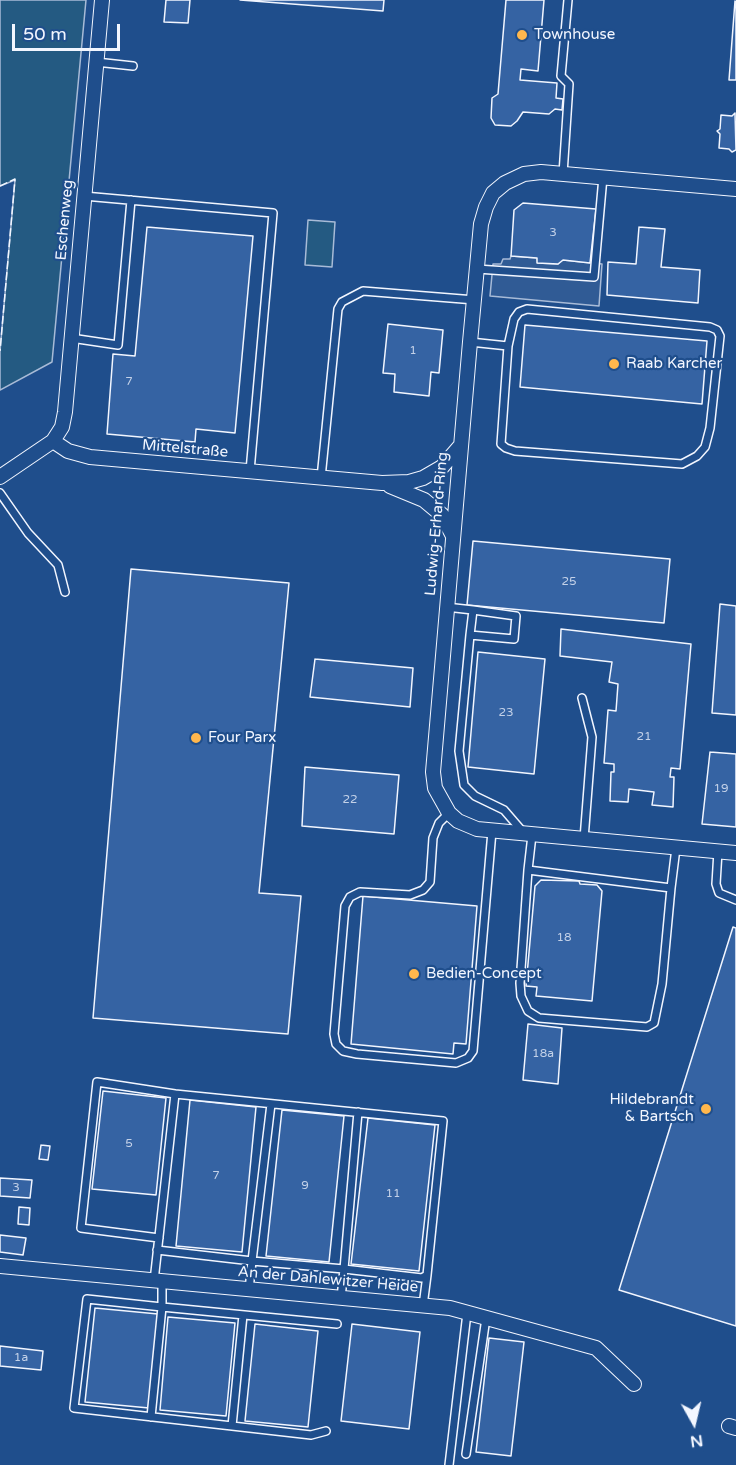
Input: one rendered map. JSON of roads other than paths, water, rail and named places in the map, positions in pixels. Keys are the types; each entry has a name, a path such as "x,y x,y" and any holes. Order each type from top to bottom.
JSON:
{"street":[{"name":"Eschenweg","path":"53,441 62,427 65,412 102,0"},
{"name":"Ludwig-Erhard-Ring","path":"449,813 435,788 433,772 470,342 482,224 486,207 493,193 505,183 524,174 541,172 736,189"},
{"name":"Mittelstraße","path":"53,441 68,451 90,457 382,483 409,482 423,478 442,467 461,445"},
{"path":"0,477 53,441"},
{"name":"Mittelstraße","path":"382,483 424,500 442,515 453,536"},
{"path":"449,813 477,829 736,853"},
{"name":"An der Dahlewitzer Heide","path":"0,1266 450,1308 596,1348 634,1384"}],"lane":[{"path":"563,174 569,84 561,76 568,0"},
{"path":"96,62 133,66"},
{"path":"477,269 594,277 603,177"},
{"path":"84,196 273,213 250,471"},
{"path":"71,338 117,345 131,200"},
{"path":"321,478 338,309 342,302 363,291 475,300"},
{"path":"527,309 710,327 717,330 720,336 710,428 705,447 697,456 682,464 515,452 506,448 501,444 508,346 514,319 519,312 527,309"},
{"path":"470,342 508,346"},
{"path":"0,493 28,533 58,565 64,592"},
{"path":"446,606 516,616 514,639 470,635"},
{"path":"472,610 459,751 464,785 475,796 504,810 528,834 528,870 520,989 523,1004 528,1011 539,1018 647,1027 654,1023 662,984 676,848"},
{"path":"582,698 592,737 584,839"},
{"path":"449,813 439,823 433,838 430,882 423,890 410,895 360,892 350,897 345,906 334,1034 336,1044 343,1051 456,1063 468,1058 473,1051 492,831"},
{"path":"718,851 716,884 719,893 736,900"},
{"path":"528,870 671,888"},
{"path":"159,1238 81,1228 97,1082 175,1094 443,1121 423,1306"},
{"path":"151,1417 162,1307 157,1250 175,1094"},
{"path":"249,1290 271,1104"},
{"path":"341,1299 358,1112"},
{"path":"157,1250 423,1278 427,1275"},
{"path":"326,1431 311,1435 74,1408 87,1299 337,1324"},
{"path":"449,1465 467,1313"},
{"path":"232,1426 243,1315"},
{"path":"466,1454 486,1318"}],"place":[{"name":"Townhouse","path":"522,35"},
{"name":"Raab Karcher","path":"614,364"},
{"name":"Four Parx","path":"196,738"},
{"name":"Bedien-Concept","path":"414,974"},
{"name":"Hildebrandt & Bartsch","path":"706,1109"}]}
